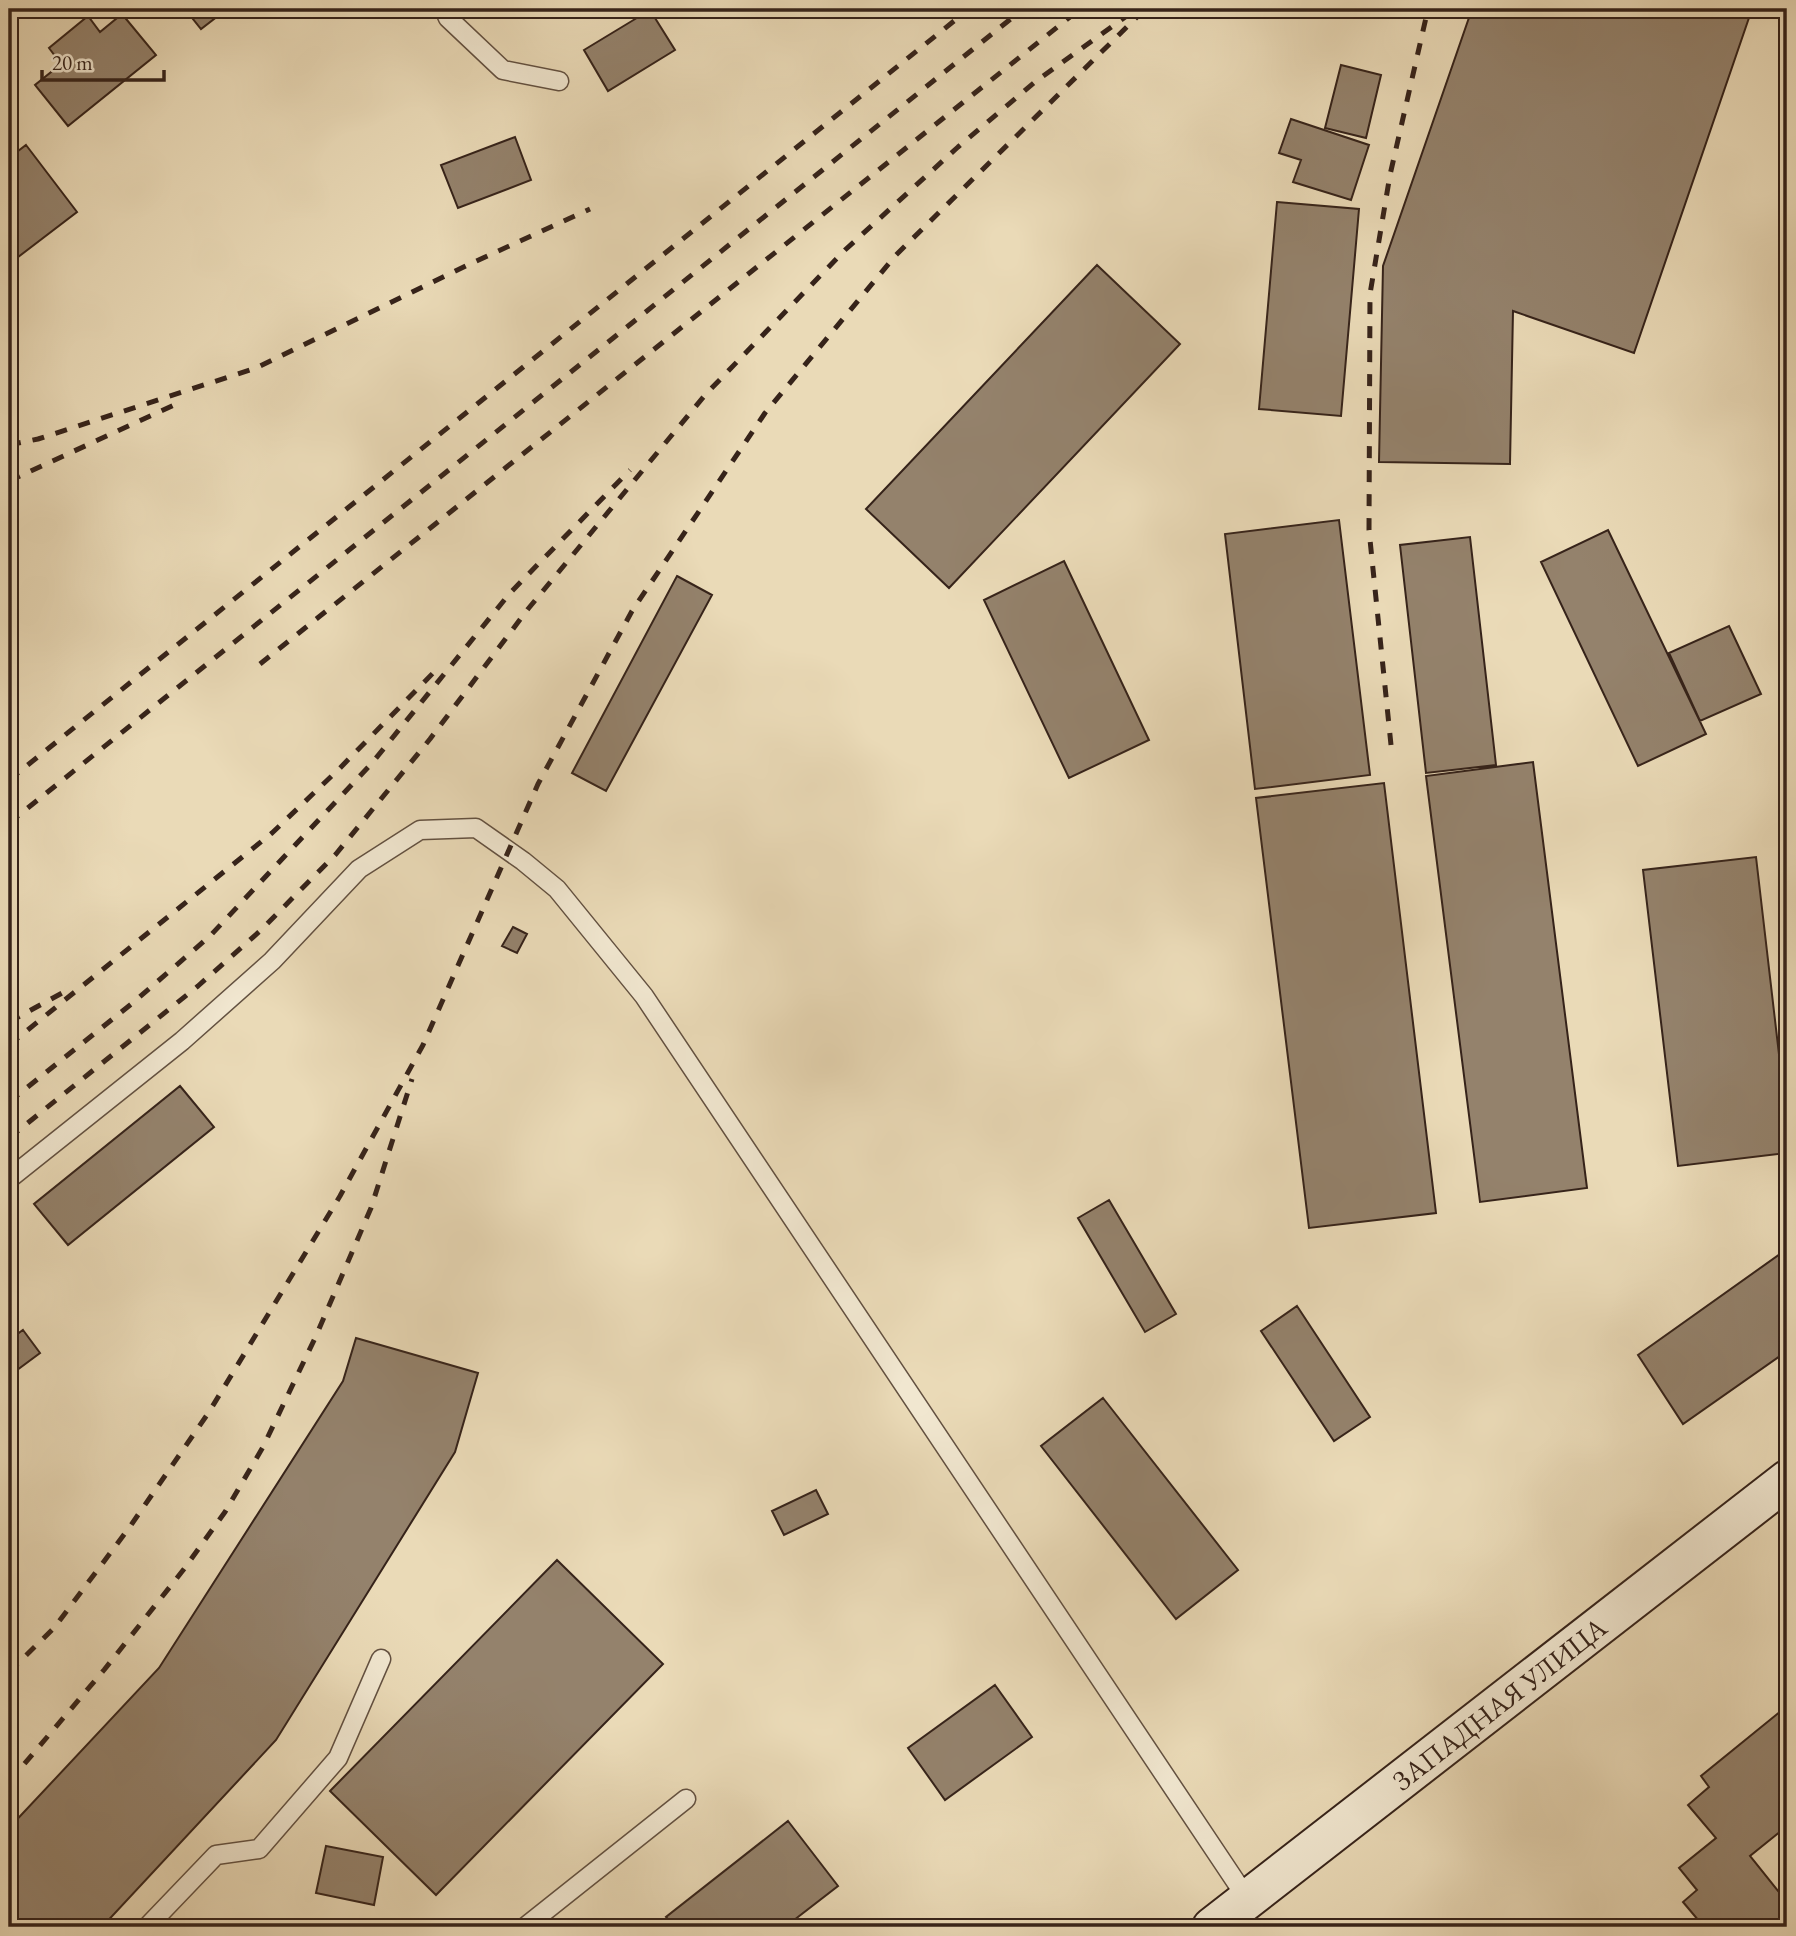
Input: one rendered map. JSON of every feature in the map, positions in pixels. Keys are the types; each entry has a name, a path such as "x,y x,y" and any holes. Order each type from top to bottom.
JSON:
{"main road":[{"name":"ЗАПАДНАЯ УЛИЦА","path":"1212,1927 1787,1480"}],"lane":[{"path":"444,9 448,18 503,70 559,81"},
{"path":"9,1179 182,1041 272,961 359,869 420,830 476,828 557,889 644,996 1248,1899"},
{"path":"147,1927 216,1855 260,1849 338,1758 381,1659"},
{"path":"525,1927 686,1799"}],"building":[{"path":"185,9 227,9 201,29"},
{"path":"1472,9 1752,9 1634,353 1513,311 1510,464 1379,462 1383,266"},
{"path":"650,10 675,50 608,91 584,50"},
{"path":"122,14 156,55 68,126 35,85 61,64 49,48 88,16 100,32"},
{"path":"1341,65 1381,75 1366,138 1325,128"},
{"path":"1291,119 1369,145 1351,200 1293,182 1301,160 1279,153"},
{"path":"515,137 531,180 458,208 441,165"},
{"path":"26,145 77,212 9,264 9,158"},
{"path":"1277,202 1359,209 1341,416 1259,409"},
{"path":"1097,265 1180,344 949,588 866,509"},
{"path":"1339,520 1370,775 1255,789 1225,534"},
{"path":"1608,530 1706,734 1638,766 1541,562"},
{"path":"1470,537 1496,765 1426,773 1400,545"},
{"path":"1064,561 1149,740 1069,778 984,600"},
{"path":"677,576 712,595 606,791 572,773"},
{"path":"1729,626 1761,694 1700,721 1669,653"},
{"path":"1533,762 1587,1188 1480,1202 1426,776"},
{"path":"1384,783 1436,1213 1309,1228 1256,798"},
{"path":"1756,857 1787,1123 1787,1153 1678,1166 1643,870"},
{"path":"513,927 527,934 517,953 502,946"},
{"path":"180,1086 214,1127 68,1245 34,1204"},
{"path":"1109,1200 1176,1314 1145,1332 1078,1218"},
{"path":"1787,1249 1787,1351 1683,1424 1638,1355"},
{"path":"1297,1306 1370,1417 1334,1441 1261,1331"},
{"path":"23,1330 40,1353 9,1376 9,1340"},
{"path":"356,1338 478,1373 455,1452 276,1740 102,1927 9,1927 9,1828 159,1668 343,1381"},
{"path":"1103,1398 1238,1570 1176,1619 1041,1446"},
{"path":"816,1490 828,1514 784,1535 772,1511"},
{"path":"557,1560 663,1664 436,1895 330,1791"},
{"path":"995,1685 1032,1737 945,1800 908,1748"},
{"path":"1787,1706 1787,1826 1750,1856 1787,1902 1787,1927 1704,1927 1683,1902 1697,1890 1679,1868 1716,1838 1688,1805 1709,1787 1701,1776"},
{"path":"788,1821 838,1886 785,1927 675,1927 666,1917"},
{"path":"326,1846 383,1857 374,1905 316,1893"}],"railway":[{"path":"9,780 969,9"},
{"path":"9,823 1023,9"},
{"path":"260,664 1080,9"},
{"path":"9,1672 54,1628 129,1528 209,1412 340,1196 423,1045 538,784 632,611 765,413 896,255 1145,9"},
{"path":"1391,745 1369,530 1370,294 1390,175 1428,9"},
{"path":"9,1138 198,986 260,931 336,854 430,739 528,609 705,395 845,250 958,147 1035,82 1128,15"},
{"path":"9,445 38,439 256,368 590,209"},
{"path":"9,481 174,405"},
{"path":"9,1102 135,1001 210,936 372,763 510,593 630,470"},
{"path":"9,1045 272,833 437,669"},
{"path":"9,1022 64,992"},
{"path":"9,1782 104,1670 184,1569 225,1512 263,1447 316,1336 371,1208 412,1079"}]}
